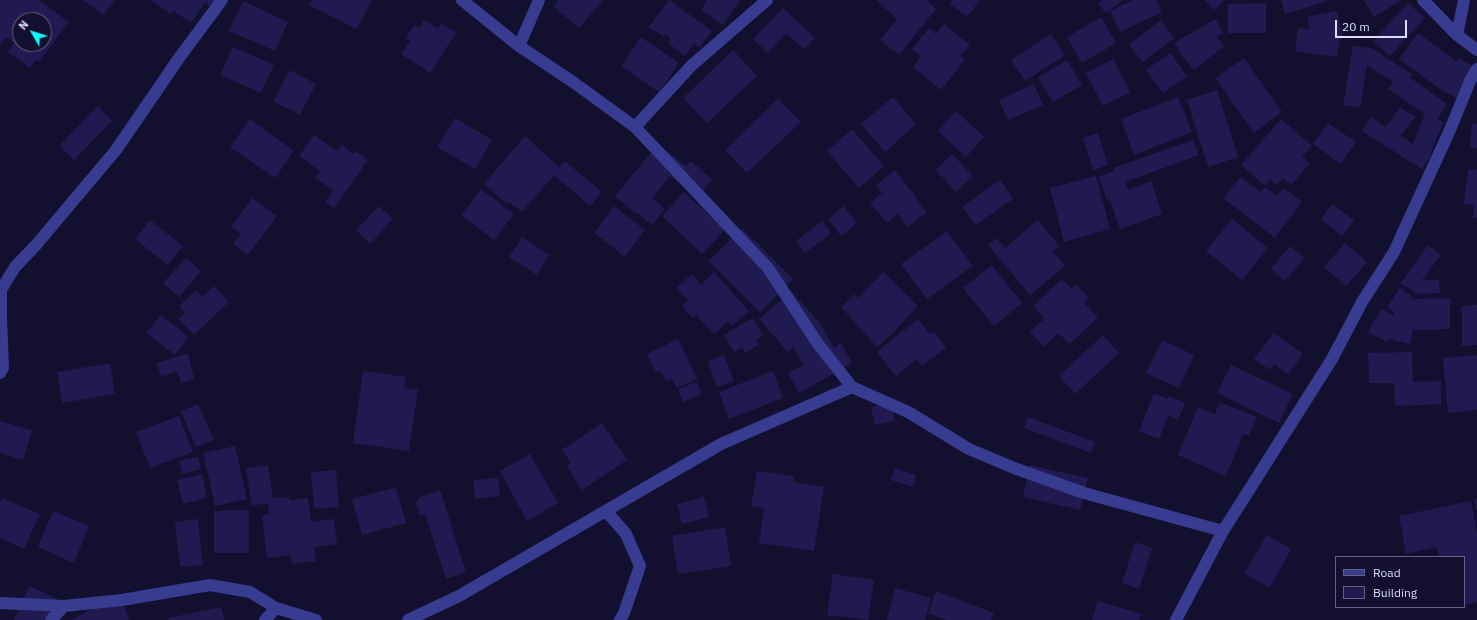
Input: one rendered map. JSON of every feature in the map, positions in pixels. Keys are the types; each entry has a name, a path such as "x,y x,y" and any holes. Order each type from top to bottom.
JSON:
{"street":[{"path":"0,373 2,368 1,290 15,267 36,245 116,150 179,58 222,0"},
{"path":"462,0 519,46 573,82 635,127 768,268 818,344 852,387 908,412 969,449 1014,468 1084,492 1223,531"},
{"path":"519,46 539,0"},
{"path":"635,127 691,66 767,0"},
{"path":"1423,0 1457,35 1477,50"},
{"path":"1457,35 1464,0"},
{"path":"1176,620 1223,531 1332,359 1362,302 1394,252 1450,130 1470,80 1477,69"},
{"path":"408,620 459,596 721,444 852,387"},
{"path":"606,511 626,534 640,566 624,613 620,620"},
{"path":"0,603 64,606 122,600 210,585 250,592 276,608 316,620"},
{"path":"51,620 64,606"},
{"path":"265,620 276,608"}],"building":[{"path":"0,0 39,0 69,22 52,45 52,12 12,12 12,42 6,37 0,45"},
{"path":"83,0 115,0 103,15"},
{"path":"151,0 216,0 211,7 205,3 191,23 174,11 171,14"},
{"path":"312,0 372,0 357,29 309,5"},
{"path":"559,0 603,0 579,28 553,6"},
{"path":"669,0 712,31 700,47 694,44 685,56 668,43 671,39 666,34 664,37 649,27"},
{"path":"706,0 740,0 723,25 701,10 707,1"},
{"path":"876,0 929,0 928,2 936,9 899,55 880,40 897,19"},
{"path":"952,0 980,0 967,17 950,4"},
{"path":"1103,0 1123,0 1106,13 1098,4"},
{"path":"1133,0 1156,0 1162,12 1120,32 1110,11"},
{"path":"1205,0 1225,0 1214,10"},
{"path":"1281,0 1331,0 1285,14"},
{"path":"1363,0 1401,0 1374,17"},
{"path":"243,1 288,22 275,51 229,31"},
{"path":"1266,3 1266,33 1228,33 1228,4"},
{"path":"1408,3 1425,18 1390,56 1373,41"},
{"path":"783,8 815,38 804,49 786,33 768,53 753,39"},
{"path":"1337,11 1342,36 1340,36 1337,57 1295,51 1298,28 1310,30 1307,17"},
{"path":"1101,17 1116,43 1082,63 1067,37"},
{"path":"1215,19 1224,33 1217,37 1224,46 1194,70 1174,43"},
{"path":"424,20 438,29 441,23 456,33 430,73 401,54 410,41 406,38 414,25 419,28"},
{"path":"1161,20 1174,38 1143,62 1129,45"},
{"path":"944,24 970,45 960,56 965,60 941,90 913,67 921,56 912,49 929,28 936,34"},
{"path":"1418,33 1457,62 1459,58 1474,67 1456,98 1440,89 1399,59"},
{"path":"1051,34 1065,55 1025,81 1011,60"},
{"path":"641,37 679,63 659,92 621,66"},
{"path":"12,46 12,52 46,52 39,62 36,59 30,68 8,52"},
{"path":"1353,46 1371,48 1412,74 1409,77 1447,104 1437,119 1443,122 1431,155 1422,169 1362,131 1371,117 1386,127 1400,107 1415,117 1400,136 1413,144 1425,114 1388,89 1393,82 1367,65 1360,108 1343,105"},
{"path":"233,47 274,65 261,93 220,75"},
{"path":"733,50 757,76 707,123 683,98"},
{"path":"1171,53 1187,76 1163,93 1146,70"},
{"path":"1244,58 1282,112 1254,133 1215,78"},
{"path":"1113,59 1130,92 1103,106 1086,73"},
{"path":"1067,60 1082,85 1053,102 1038,77"},
{"path":"290,70 316,84 300,115 273,101"},
{"path":"1034,84 1043,105 1008,120 999,100"},
{"path":"1217,90 1238,157 1208,167 1187,100"},
{"path":"893,97 916,124 885,152 861,124"},
{"path":"1178,97 1192,132 1134,155 1121,119"},
{"path":"778,99 801,122 747,173 725,150"},
{"path":"98,106 112,121 74,160 59,146"},
{"path":"956,111 984,137 966,157 938,131"},
{"path":"455,118 492,140 475,169 437,147"},
{"path":"250,119 294,151 275,178 230,147"},
{"path":"1281,119 1312,146 1302,157 1310,163 1291,185 1283,178 1277,185 1270,179 1264,185 1241,165"},
{"path":"1328,123 1356,142 1341,164 1313,144"},
{"path":"1472,123 1477,124 1477,148 1470,148"},
{"path":"852,129 884,166 859,188 827,151"},
{"path":"1098,133 1108,165 1093,170 1083,138"},
{"path":"314,135 337,151 342,145 354,154 356,151 368,160 334,208 325,202 333,190 315,177 320,171 299,156"},
{"path":"525,136 559,167 565,161 602,192 590,206 554,175 522,212 509,202 507,204 484,184"},
{"path":"1193,140 1199,155 1125,182 1128,190 1151,181 1162,214 1120,229 1110,200 1107,201 1099,177 1114,171 1113,168"},
{"path":"658,144 686,166 691,161 712,179 701,193 684,179 680,184 670,176 652,198 665,209 652,225 637,213 636,214 615,196"},
{"path":"952,154 973,176 956,192 936,170"},
{"path":"1468,169 1477,170 1477,218 1473,218 1475,205 1464,204"},
{"path":"895,170 927,212 908,227 898,214 887,223 870,203 882,193 876,185"},
{"path":"1096,176 1110,229 1064,242 1050,188"},
{"path":"1240,177 1261,192 1265,187 1277,196 1284,188 1302,202 1275,238 1223,198"},
{"path":"1000,180 1013,199 975,225 962,207"},
{"path":"481,189 514,214 494,240 461,215"},
{"path":"684,192 709,215 715,209 731,223 702,254 662,216"},
{"path":"252,198 277,216 248,255 233,244 241,234 231,227"},
{"path":"1332,204 1354,220 1342,236 1321,219"},
{"path":"379,206 393,219 370,244 356,230"},
{"path":"614,206 645,230 625,257 594,233"},
{"path":"844,206 857,223 841,236 828,219"},
{"path":"1232,219 1268,248 1242,280 1206,251"},
{"path":"150,220 183,246 168,265 135,239"},
{"path":"1038,220 1059,246 1053,251 1065,266 1030,295 988,245 997,238 1005,248"},
{"path":"822,221 831,233 805,253 796,241"},
{"path":"742,228 793,279 760,312 709,261"},
{"path":"947,231 973,266 927,299 901,264"},
{"path":"522,237 549,255 537,275 509,257"},
{"path":"1345,243 1367,262 1346,286 1324,267"},
{"path":"1428,245 1441,255 1422,280 1439,280 1440,293 1414,294 1414,292 1401,283"},
{"path":"1290,246 1304,258 1285,281 1271,269"},
{"path":"186,258 201,271 179,297 163,283"},
{"path":"992,265 1022,303 994,326 963,288"},
{"path":"714,272 749,311 732,326 728,321 714,334 696,315 693,318 682,306 688,300 676,288 692,274 701,285"},
{"path":"883,272 918,306 891,335 877,347 841,307 855,294 858,298"},
{"path":"1062,279 1071,288 1076,284 1089,298 1084,303 1098,317 1070,344 1058,333 1044,347 1030,332 1045,318 1033,306"},
{"path":"214,286 229,302 194,335 178,319 185,313 179,306 196,290 202,297"},
{"path":"1400,288 1413,297 1411,300 1450,298 1450,329 1413,330 1410,344 1388,339 1387,342 1368,332 1381,309 1393,315 1394,312 1387,307"},
{"path":"791,291 819,322 834,347 841,343 852,363 799,393 788,373 803,365 793,347 788,352 759,319"},
{"path":"1477,305 1477,345 1462,346 1462,306"},
{"path":"161,315 189,337 175,355 146,333"},
{"path":"753,318 763,335 756,340 759,345 745,353 742,347 734,352 724,335"},
{"path":"918,319 930,334 934,332 946,348 922,366 917,359 896,376 877,352"},
{"path":"1274,333 1303,354 1288,374 1274,364 1270,370 1254,359"},
{"path":"1103,335 1119,353 1075,394 1059,376"},
{"path":"678,339 697,379 677,388 672,378 666,381 660,370 656,372 647,354"},
{"path":"1162,340 1194,355 1179,388 1146,373"},
{"path":"1412,352 1413,382 1441,381 1441,404 1395,406 1394,383 1369,383 1368,353"},
{"path":"188,353 194,379 181,383 177,371 161,377 157,363"},
{"path":"724,355 734,381 717,387 708,361"},
{"path":"1477,355 1477,410 1448,413 1443,358"},
{"path":"110,363 115,394 62,403 57,372"},
{"path":"1231,365 1293,394 1279,423 1217,393"},
{"path":"363,371 406,377 404,388 418,390 409,451 353,443"},
{"path":"773,371 783,398 729,419 719,392"},
{"path":"697,382 702,394 683,402 678,389"},
{"path":"1154,393 1168,399 1169,396 1185,403 1178,420 1168,415 1159,439 1139,431"},
{"path":"891,402 895,421 875,425 871,407"},
{"path":"1219,402 1257,417 1249,436 1243,434 1226,476 1178,455 1198,407 1215,414"},
{"path":"198,404 214,440 196,447 181,411"},
{"path":"179,416 193,452 150,468 136,432"},
{"path":"1028,417 1095,442 1091,453 1024,428"},
{"path":"0,421 32,430 23,460 0,453"},
{"path":"602,423 627,460 582,490 567,466 571,463 562,450"},
{"path":"235,446 247,499 215,506 203,453"},
{"path":"530,454 558,503 527,521 500,471"},
{"path":"198,457 201,469 182,474 179,461"},
{"path":"268,465 273,498 289,497 290,500 308,498 311,522 334,519 337,544 314,547 316,561 292,564 291,555 267,558 262,515 269,514 268,503 252,506 246,468"},
{"path":"1030,465 1088,478 1080,510 1023,497"},
{"path":"895,468 916,475 913,487 891,480"},
{"path":"336,470 339,507 314,509 311,472"},
{"path":"757,471 794,476 793,482 824,487 814,551 759,543 764,508 751,506"},
{"path":"202,474 207,498 183,504 177,480"},
{"path":"498,478 500,496 475,499 473,480"},
{"path":"396,487 406,523 362,535 352,499"},
{"path":"440,490 466,572 446,579 425,514 420,516 415,502 418,501 418,498"},
{"path":"704,497 709,517 682,524 677,504"},
{"path":"2,498 40,514 24,549 0,538 0,502"},
{"path":"1477,499 1477,510 1476,510 1474,500"},
{"path":"1471,501 1477,532 1477,602 1465,605 1465,556 1439,556 1437,547 1406,554 1399,516"},
{"path":"249,510 249,553 214,553 214,511"},
{"path":"53,511 89,526 74,563 38,547"},
{"path":"198,519 203,565 180,567 175,522"},
{"path":"725,527 731,566 678,574 672,536"},
{"path":"1267,535 1291,549 1270,588 1244,574"},
{"path":"1135,542 1152,548 1139,589 1122,583"},
{"path":"833,574 874,580 868,620 827,615"},
{"path":"29,586 57,599 47,620 14,620"},
{"path":"895,588 931,598 925,620 887,620"},
{"path":"936,591 994,613 991,620 947,620 928,613"},
{"path":"121,597 129,620 72,620 98,605"},
{"path":"1098,601 1141,614 1139,620 1092,620"},
{"path":"221,607 224,620 169,620 168,618"}]}
